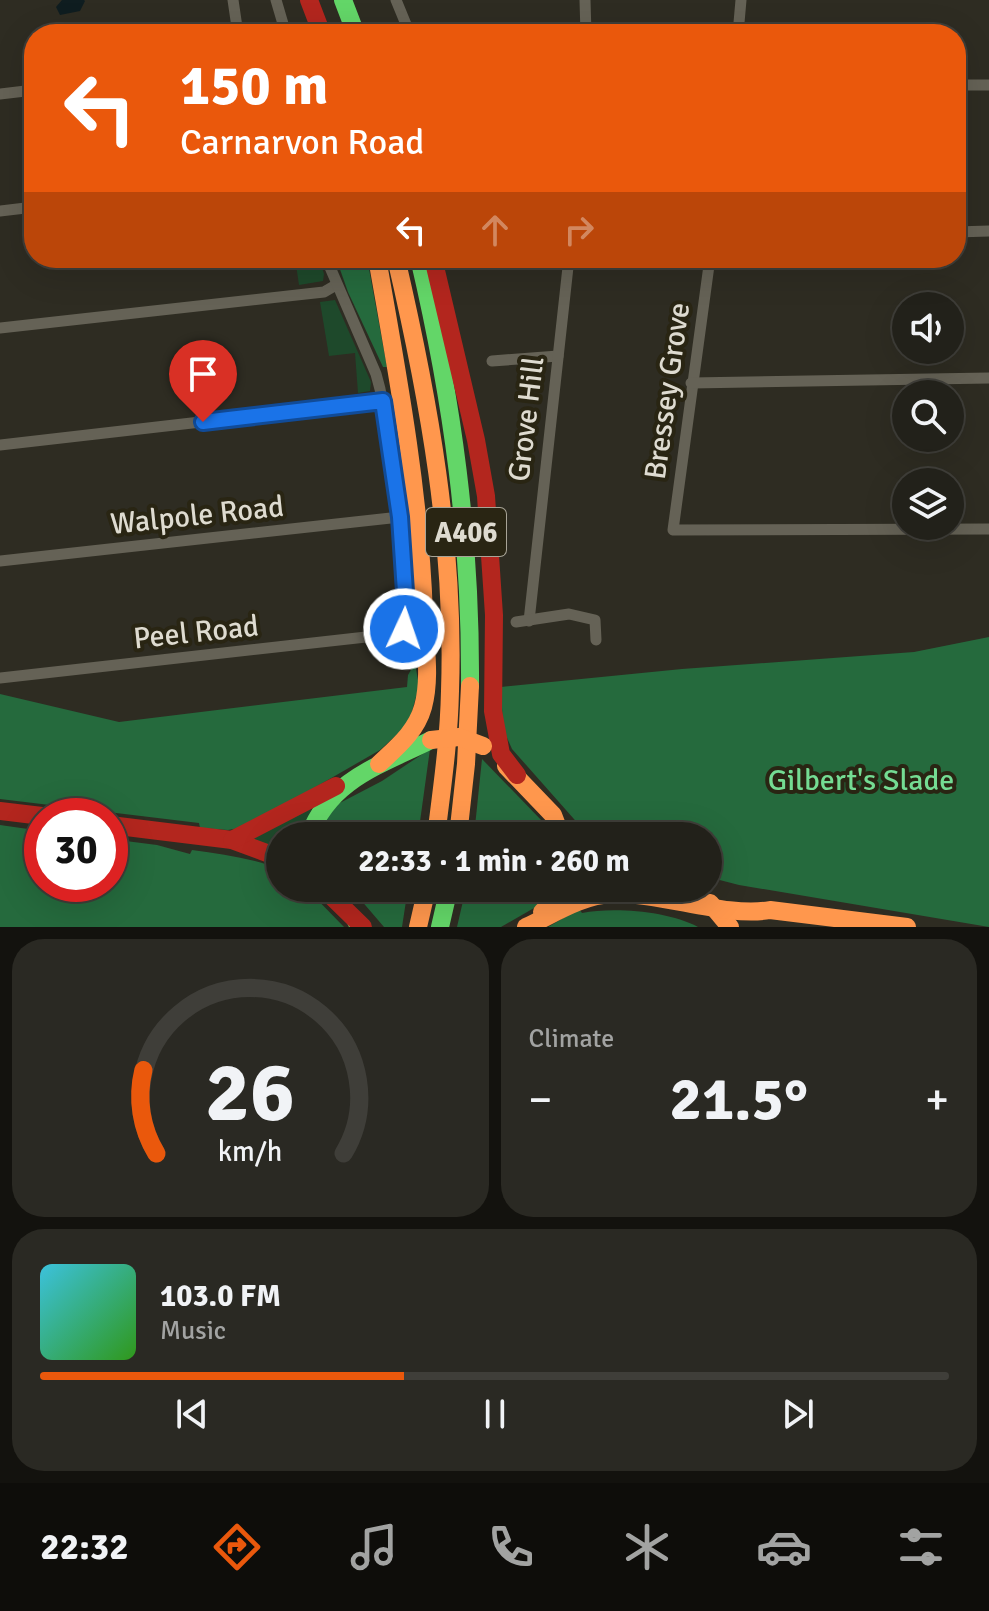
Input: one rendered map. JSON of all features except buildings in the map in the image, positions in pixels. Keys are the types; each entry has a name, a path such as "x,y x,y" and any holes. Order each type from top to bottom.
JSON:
{"main road":[{"path":"309,0 318,24"},
{"path":"343,0 352,24"},
{"name":"A406","path":"379,268 420,534 425,690 420,717 410,733 379,764"},
{"name":"A406","path":"398,268 428,408 445,530 449,587 449,708 437,822"},
{"name":"A406","path":"421,268 450,404 470,586 472,650 469,724 459,822"},
{"name":"A406","path":"435,268 473,425 486,496 494,615 493,711 497,740 501,754 517,775"},
{"path":"313,822 327,800 379,764 431,740 459,737 483,746 517,775 560,822"},
{"path":"232,840 302,802 357,778"},
{"path":"0,811 24,814"},
{"path":"553,815 556,822"},
{"path":"128,827 232,840 266,853"},
{"path":"722,899 755,902 762,911"},
{"path":"335,902 359,925"},
{"path":"418,927 424,902"},
{"path":"440,927 446,902"},
{"path":"525,927 554,902"},
{"path":"525,927 581,902"},
{"path":"697,902 717,927"},
{"path":"700,902 730,927"},
{"path":"740,927 762,911 907,927"}],"street":[{"path":"233,0 237,24"},
{"path":"276,0 283,24"},
{"path":"396,0 406,24"},
{"path":"585,0 586,24"},
{"path":"739,24 741,0"},
{"path":"966,85 989,85"},
{"path":"0,94 24,91"},
{"path":"0,211 24,208"},
{"path":"966,232 989,231"},
{"path":"330,268 376,374 383,401 400,517"},
{"name":"Grove Hill","path":"568,268 522,621 569,614 595,620 596,640"},
{"name":"Bressey Grove","path":"708,268 673,530 989,529"},
{"path":"0,328 324,292 336,285"},
{"path":"492,361 558,356"},
{"path":"691,383 989,378"},
{"path":"0,445 383,401"},
{"name":"Walpole Road","path":"0,561 400,517"},
{"name":"Peel Road","path":"0,678 397,633 404,629 407,622 400,517"}],"green space":[{"path":"296,268 322,268 323,281 299,285"},
{"path":"340,268 369,268 387,367 383,367"},
{"path":"335,300 371,382 370,391 358,393 355,353 329,356 320,302"},
{"name":"Gilbert's Slade","path":"989,637 989,927 722,881 722,822 577,822 512,749 503,729 501,687 682,669 914,652"},
{"path":"415,663 419,686 411,715 403,729 380,750 246,827 228,830 200,828 199,823 128,814 128,798 24,798 24,802 0,799 0,694 119,722 407,687 408,675"},
{"path":"430,749 420,822 323,822 334,806 382,781"},
{"path":"482,759 543,822 475,822"},
{"path":"308,806 311,810 306,822 280,822"},
{"path":"0,825 24,828 24,902 128,902 128,841 190,854 192,850 247,859 266,865 266,902 320,902 344,927 0,927"},
{"path":"266,830 266,845 253,838"},
{"path":"363,902 406,902 402,927 384,927"},
{"path":"463,902 543,902 501,927 457,927"},
{"path":"579,909 582,913 625,911 657,914 698,927 548,927"}],"shaded area":[{"path":"62,0 85,1 80,11 60,15 56,7"}],"traffic: fast":[{"path":"343,0 352,24"},
{"path":"421,268 458,470 467,577 470,686"},
{"path":"316,822 330,800 359,776 431,740"},
{"path":"440,927 446,902"},
{"path":"356,921 359,927"}],"traffic: slow":[{"path":"379,268 413,480 422,570 427,673 423,707 416,724 379,764"},
{"path":"398,268 429,419 448,581 449,709 438,822"},
{"path":"460,822 470,686"},
{"path":"431,740 459,737 483,746"},
{"path":"506,766 553,815 556,822"},
{"path":"526,927 578,902 612,894 631,894 733,911 770,910 907,927"},
{"path":"418,927 424,902"},
{"path":"542,912 553,902"},
{"path":"710,903 730,927"}],"traffic: jam":[{"path":"309,0 318,24"},
{"path":"435,268 486,496 494,615 493,711 501,754 517,775"},
{"path":"232,840 336,786"},
{"path":"0,811 24,814"},
{"path":"128,827 232,840 266,853"},
{"path":"337,902 363,927"}],"route":[{"path":"203,422 383,401 403,548 407,622 404,629"}]}
